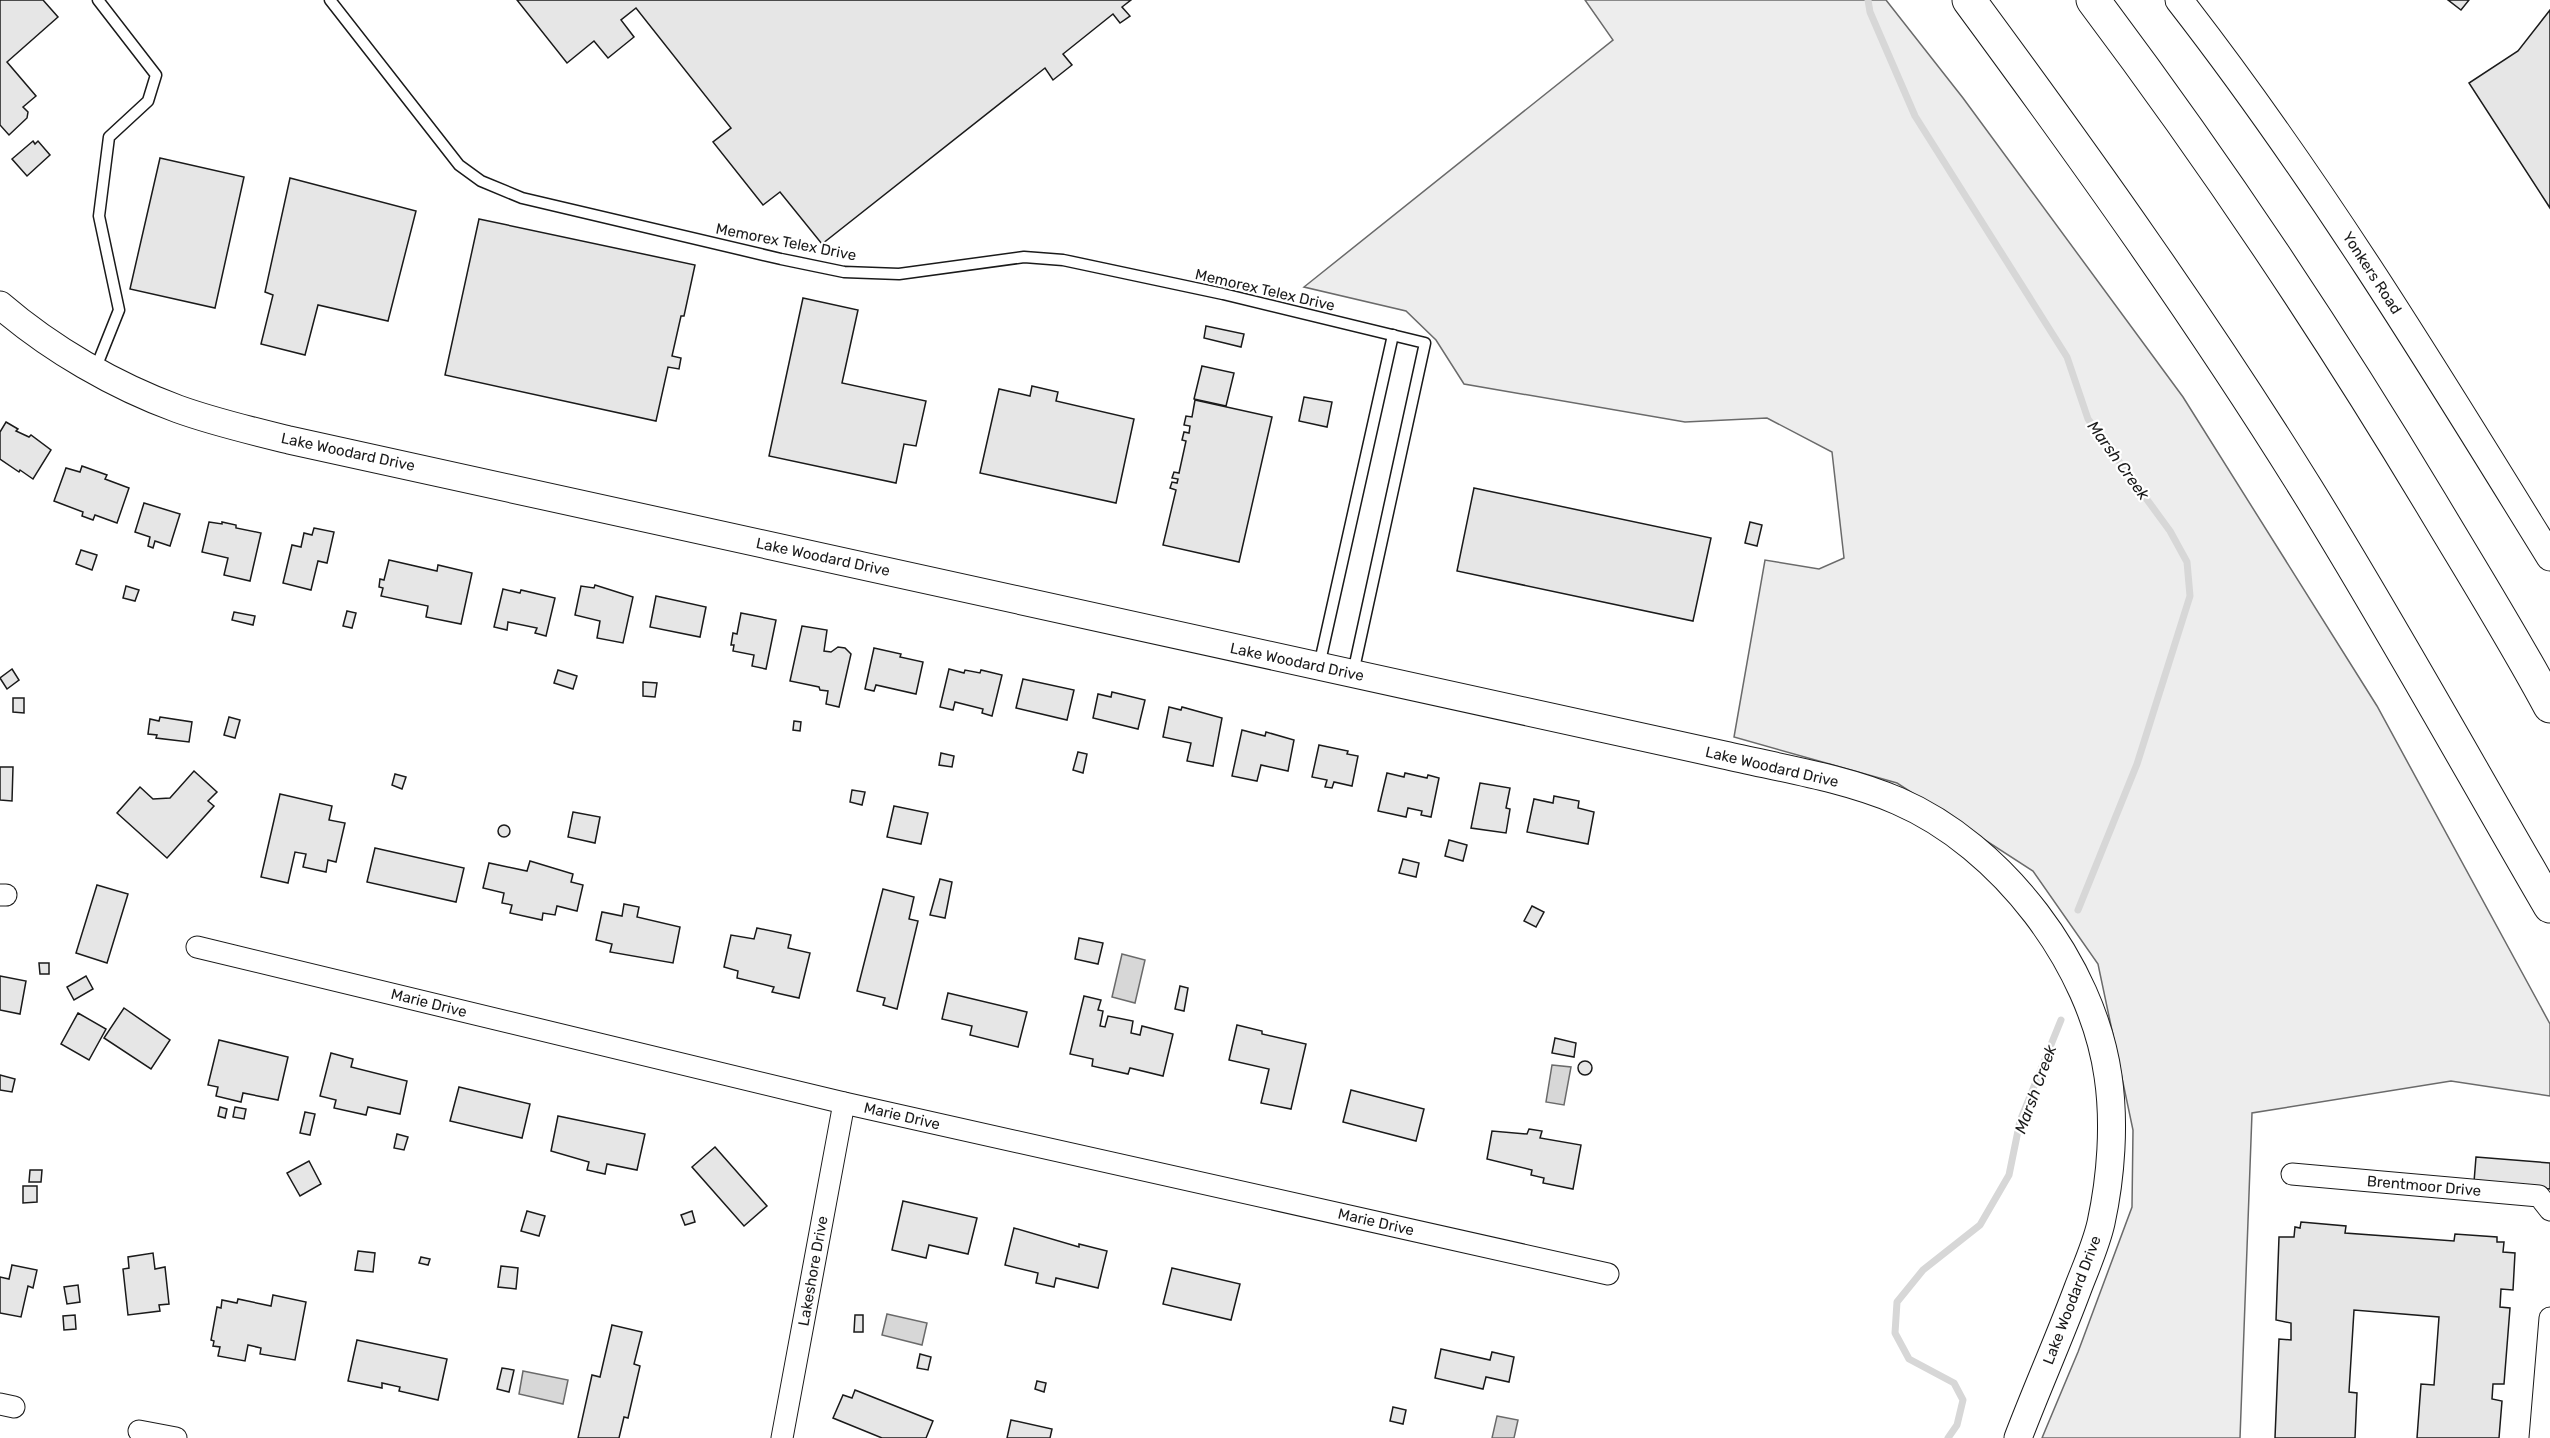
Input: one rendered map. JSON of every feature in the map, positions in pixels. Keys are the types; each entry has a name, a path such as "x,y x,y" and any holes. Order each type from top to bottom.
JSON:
{"highway":[{"path":"1969,0 2144,241 2287,458 2395,636 2550,906"},
{"path":"2092,0 2208,160 2330,340 2466,561 2550,706"}],"street":[{"name":"Yonkers Road","path":"2179,0 2329,206 2550,557"},
{"name":"Lake Woodard Drive","path":"0,305 55,346 95,370 176,408 214,421 289,440 1724,755 1864,789 1898,801 1932,819 1994,865 2019,892 2058,943 2092,1017 2101,1042 2108,1077 2110,1152 2106,1197 2096,1240 2018,1438"},
{"name":"Marie Drive","path":"197,947 844,1103 1608,1274"},
{"name":"Lakeshore Drive","path":"782,1438 844,1103"},
{"name":"Brentmoor Drive","path":"2292,1174 2539,1196 2550,1210"},
{"path":"2540,1438 2550,1318"},
{"path":"139,1431 176,1438"}],"lane":[{"path":"95,370 118,310 99,216 109,137 148,101 156,75 98,0"},
{"name":"Memorex Telex Drive","path":"330,0 459,165 481,181 522,198 781,260 844,272 899,274 1024,257 1064,260 1223,294 1425,342 1353,674"},
{"path":"1319,666 1393,335"}],"shaded area":[{"path":"1585,0 1886,0 1963,98 2183,397 2377,706 2550,1024 2550,1096 2451,1081 2252,1113 2240,1438 2042,1438 2078,1352 2132,1207 2133,1130 2098,964 2033,871 1897,783 1734,737 1765,560 1819,569 1844,558 1832,452 1767,418 1685,422 1464,384 1436,340 1406,311 1304,287 1613,40"},
{"path":"1122,954 1145,960 1135,1003 1112,997"},
{"path":"1552,1065 1571,1067 1564,1105 1546,1102"},
{"path":"887,1314 927,1323 922,1345 882,1335"},
{"path":"523,1371 568,1380 563,1404 519,1394"},
{"path":"1497,1416 1518,1420 1514,1438 1492,1438"}],"building":[{"path":"0,0 43,0 58,17 7,62 36,96 23,107 28,112 27,118 9,135 0,125"},
{"path":"517,0 1131,0 1122,7 1130,16 1120,23 1113,14 1063,54 1072,65 1053,80 1045,68 822,244 780,192 763,205 713,142 731,128 636,8 621,20 634,37 608,58 594,41 567,63"},
{"path":"2448,0 2469,0 2461,10"},
{"path":"2550,10 2550,208 2469,83 2518,51"},
{"path":"33,141 35,144 38,141 50,155 27,176 12,159"},
{"path":"160,158 244,177 215,308 130,289"},
{"path":"290,178 416,211 388,321 318,305 305,355 261,344 273,295 265,292"},
{"path":"479,219 695,265 684,316 681,316 672,356 681,358 679,369 668,367 656,421 445,375"},
{"path":"803,298 858,310 842,383 926,401 916,446 904,444 896,483 769,456"},
{"path":"1206,326 1244,334 1241,347 1204,338"},
{"path":"1202,366 1234,373 1226,406 1194,399"},
{"path":"1032,386 1058,392 1056,401 1134,419 1116,503 980,473 999,389 1030,396"},
{"path":"1304,397 1332,402 1327,427 1299,421"},
{"path":"1195,400 1272,417 1239,562 1163,545 1176,490 1170,488 1172,482 1177,483 1178,479 1172,478 1174,472 1179,473 1186,441 1182,440 1184,432 1189,433 1190,426 1184,425 1186,416 1192,417"},
{"path":"6,422 18,429 16,431 29,437 31,435 51,450 33,479 0,459 0,432"},
{"path":"82,466 107,475 105,479 129,488 117,523 95,515 93,520 82,516 83,512 54,501 66,468 80,472"},
{"path":"1474,488 1711,538 1693,621 1457,571"},
{"path":"144,503 180,514 170,546 155,541 153,548 148,546 150,537 135,532"},
{"path":"209,522 222,524 222,522 236,525 236,528 261,533 250,581 224,575 228,558 202,552"},
{"path":"1750,522 1762,525 1757,546 1745,543"},
{"path":"314,528 334,532 327,563 318,561 311,590 283,583 292,545 301,547 304,533 312,535"},
{"path":"81,550 97,555 92,570 76,564"},
{"path":"389,560 437,571 438,565 472,573 461,624 426,617 428,606 381,596 383,588 379,587 380,579 384,580"},
{"path":"595,585 633,597 623,643 597,638 600,621 575,615 581,586 594,588"},
{"path":"126,586 139,590 135,601 123,598"},
{"path":"503,589 520,593 521,590 555,598 546,636 535,633 537,628 508,622 507,630 494,627"},
{"path":"656,596 706,607 700,637 650,627"},
{"path":"347,611 356,613 352,628 343,626"},
{"path":"234,612 255,616 253,625 232,620"},
{"path":"741,613 776,620 766,669 752,666 754,655 733,651 734,645 731,645 733,633 737,634"},
{"path":"802,626 827,630 824,651 831,652 838,647 845,648 851,654 839,707 826,704 828,691 790,681"},
{"path":"874,648 923,662 916,694 876,685 874,691 865,689"},
{"path":"12,669 19,680 7,689 0,678"},
{"path":"949,669 964,673 965,670 980,673 981,670 1002,675 992,716 982,713 983,709 955,702 953,710 940,707"},
{"path":"558,670 577,676 573,689 554,683"},
{"path":"1023,679 1074,690 1067,720 1016,708"},
{"path":"643,682 657,683 655,697 643,696"},
{"path":"1112,692 1145,700 1138,729 1093,718 1098,694 1111,697"},
{"path":"13,698 24,698 24,713 13,712"},
{"path":"1169,707 1181,710 1182,707 1222,718 1213,766 1187,761 1191,743 1163,737"},
{"path":"160,717 192,722 189,742 156,738 157,735 148,734 150,719 159,721"},
{"path":"229,717 240,720 235,738 224,735"},
{"path":"794,721 801,722 800,731 793,730"},
{"path":"1242,730 1265,736 1266,732 1294,740 1288,771 1261,765 1257,781 1232,776"},
{"path":"1319,745 1348,751 1347,754 1358,756 1352,786 1334,782 1332,788 1325,787 1327,780 1312,777"},
{"path":"1078,752 1087,754 1083,773 1073,770"},
{"path":"941,753 954,756 952,767 939,765"},
{"path":"0,767 13,767 12,801 0,800"},
{"path":"194,771 217,792 208,801 214,806 167,858 117,813 140,787 153,799 170,798"},
{"path":"1387,773 1404,777 1405,773 1439,778 1431,817 1421,815 1422,811 1408,808 1406,817 1378,811"},
{"path":"395,774 406,777 402,789 392,785"},
{"path":"1480,783 1510,788 1506,808 1510,809 1506,833 1471,828"},
{"path":"852,790 865,792 862,805 850,802"},
{"path":"280,794 332,806 329,820 345,823 336,862 328,860 326,872 303,867 306,854 295,852 288,883 261,877"},
{"path":"1554,796 1579,801 1578,808 1594,812 1588,844 1527,832 1534,799 1553,803"},
{"path":"894,806 928,813 921,844 887,837"},
{"path":"573,812 600,817 595,843 568,837"},
{"path":"506,825 509,826 509,836 502,837 499,836 498,829 499,826"},
{"path":"1449,840 1467,845 1463,861 1445,856"},
{"path":"375,848 464,868 456,902 367,882"},
{"path":"1403,859 1419,863 1416,877 1399,873"},
{"path":"530,861 573,874 571,882 583,885 577,911 557,906 555,915 543,913 542,920 510,913 512,905 502,903 504,893 483,888 489,863 527,871"},
{"path":"940,879 952,882 945,918 930,915"},
{"path":"97,885 128,894 107,963 76,953"},
{"path":"883,889 914,897 909,919 918,921 897,1009 883,1005 885,998 857,991"},
{"path":"624,904 639,907 637,917 680,927 673,963 610,952 612,944 596,940 602,912 622,916"},
{"path":"1532,906 1544,912 1536,927 1524,921"},
{"path":"757,928 791,935 788,948 810,953 799,998 772,992 774,987 737,978 738,971 724,967 731,935 754,939"},
{"path":"1079,938 1103,943 1098,964 1075,959"},
{"path":"39,963 49,963 49,974 40,974"},
{"path":"0,976 26,981 20,1014 0,1010"},
{"path":"86,976 93,989 74,1000 67,987"},
{"path":"1180,986 1188,988 1184,1011 1175,1009"},
{"path":"948,993 1027,1012 1018,1047 970,1035 972,1026 942,1019"},
{"path":"1084,996 1101,1000 1098,1010 1103,1011 1100,1026 1105,1027 1108,1016 1133,1021 1131,1033 1140,1035 1142,1026 1173,1034 1163,1076 1130,1068 1128,1074 1092,1066 1093,1059 1070,1054"},
{"path":"124,1008 170,1040 151,1069 104,1038"},
{"path":"78,1013 106,1029 89,1060 61,1044"},
{"path":"1237,1025 1262,1031 1262,1034 1306,1044 1291,1109 1261,1103 1269,1069 1229,1060"},
{"path":"1555,1038 1576,1043 1574,1057 1552,1053"},
{"path":"219,1040 288,1057 278,1100 243,1093 241,1102 216,1096 218,1087 208,1085"},
{"path":"331,1053 353,1059 351,1067 407,1081 400,1114 368,1107 366,1115 334,1108 336,1100 320,1096"},
{"path":"1585,1061 1590,1063 1592,1068 1590,1073 1585,1075 1580,1073 1578,1068 1580,1063"},
{"path":"0,1075 15,1079 12,1092 0,1090"},
{"path":"459,1087 530,1104 522,1138 450,1121"},
{"path":"1351,1090 1424,1109 1416,1141 1343,1122"},
{"path":"220,1107 227,1109 225,1118 218,1116"},
{"path":"235,1107 246,1109 244,1119 233,1117"},
{"path":"305,1112 315,1114 310,1135 300,1133"},
{"path":"558,1116 645,1134 637,1170 607,1164 605,1174 587,1170 589,1162 551,1151"},
{"path":"1529,1129 1542,1131 1540,1138 1581,1145 1573,1189 1543,1183 1544,1178 1531,1175 1532,1170 1487,1159 1492,1131 1527,1134"},
{"path":"397,1134 408,1137 404,1150 394,1148"},
{"path":"715,1147 767,1206 744,1226 692,1167"},
{"path":"2476,1157 2550,1163 2550,1189 2474,1182"},
{"path":"309,1161 321,1184 300,1196 287,1173"},
{"path":"30,1170 42,1170 41,1182 29,1182"},
{"path":"23,1186 37,1186 37,1202 23,1203"},
{"path":"903,1201 977,1218 968,1254 929,1245 926,1258 892,1250"},
{"path":"527,1211 545,1216 539,1236 521,1231"},
{"path":"692,1211 695,1222 685,1225 681,1215"},
{"path":"2301,1222 2346,1226 2345,1233 2454,1241 2455,1234 2497,1237 2497,1242 2504,1242 2503,1252 2515,1253 2513,1290 2501,1289 2500,1307 2510,1308 2504,1384 2493,1384 2492,1399 2502,1401 2499,1438 2417,1438 2421,1384 2434,1385 2439,1317 2354,1310 2349,1392 2357,1393 2355,1438 2275,1438 2279,1339 2291,1340 2291,1323 2276,1320 2279,1237 2294,1237 2295,1227 2300,1228"},
{"path":"1014,1228 1079,1247 1079,1244 1107,1251 1098,1288 1056,1278 1054,1287 1036,1283 1038,1273 1005,1265"},
{"path":"358,1251 375,1253 373,1272 355,1270"},
{"path":"153,1253 155,1269 165,1267 169,1304 159,1305 160,1311 128,1315 123,1269 129,1268 128,1257"},
{"path":"421,1257 430,1259 428,1265 419,1263"},
{"path":"12,1265 37,1270 33,1288 28,1286 21,1317 0,1313 0,1277 9,1279"},
{"path":"501,1266 518,1268 516,1289 498,1287"},
{"path":"1172,1268 1240,1284 1231,1320 1163,1304"},
{"path":"78,1285 80,1302 67,1304 64,1287"},
{"path":"273,1295 306,1302 295,1360 260,1354 261,1348 248,1345 245,1361 218,1356 220,1347 213,1346 214,1341 211,1340 217,1307 221,1308 222,1300 237,1303 238,1299 271,1306"},
{"path":"75,1315 76,1329 64,1330 63,1316"},
{"path":"855,1315 863,1315 863,1332 854,1332"},
{"path":"612,1325 642,1332 634,1364 640,1366 628,1418 624,1417 619,1438 578,1438 592,1375 600,1377"},
{"path":"357,1340 447,1359 438,1400 399,1391 400,1387 382,1383 382,1388 348,1381"},
{"path":"1441,1349 1490,1360 1492,1352 1514,1357 1509,1382 1486,1377 1483,1389 1435,1378"},
{"path":"920,1354 931,1357 928,1370 917,1368"},
{"path":"502,1368 514,1370 509,1392 497,1389"},
{"path":"1037,1381 1046,1383 1044,1392 1035,1389"},
{"path":"855,1390 933,1421 926,1438 882,1438 833,1418 843,1395 852,1398"},
{"path":"1393,1407 1406,1410 1403,1424 1390,1421"},
{"path":"1011,1420 1052,1429 1050,1438 1007,1438"}],"waterway":[{"name":"Marsh Creek","path":"1868,0 1870,12 1915,116 2067,357 2088,419 2170,531 2187,562 2190,596 2137,764 2078,910"},
{"name":"Marsh Creek","path":"1948,1438 1957,1425 1963,1400 1954,1383 1909,1359 1895,1333 1897,1302 1923,1270 1980,1225 2009,1175 2020,1121 2061,1020"}]}
